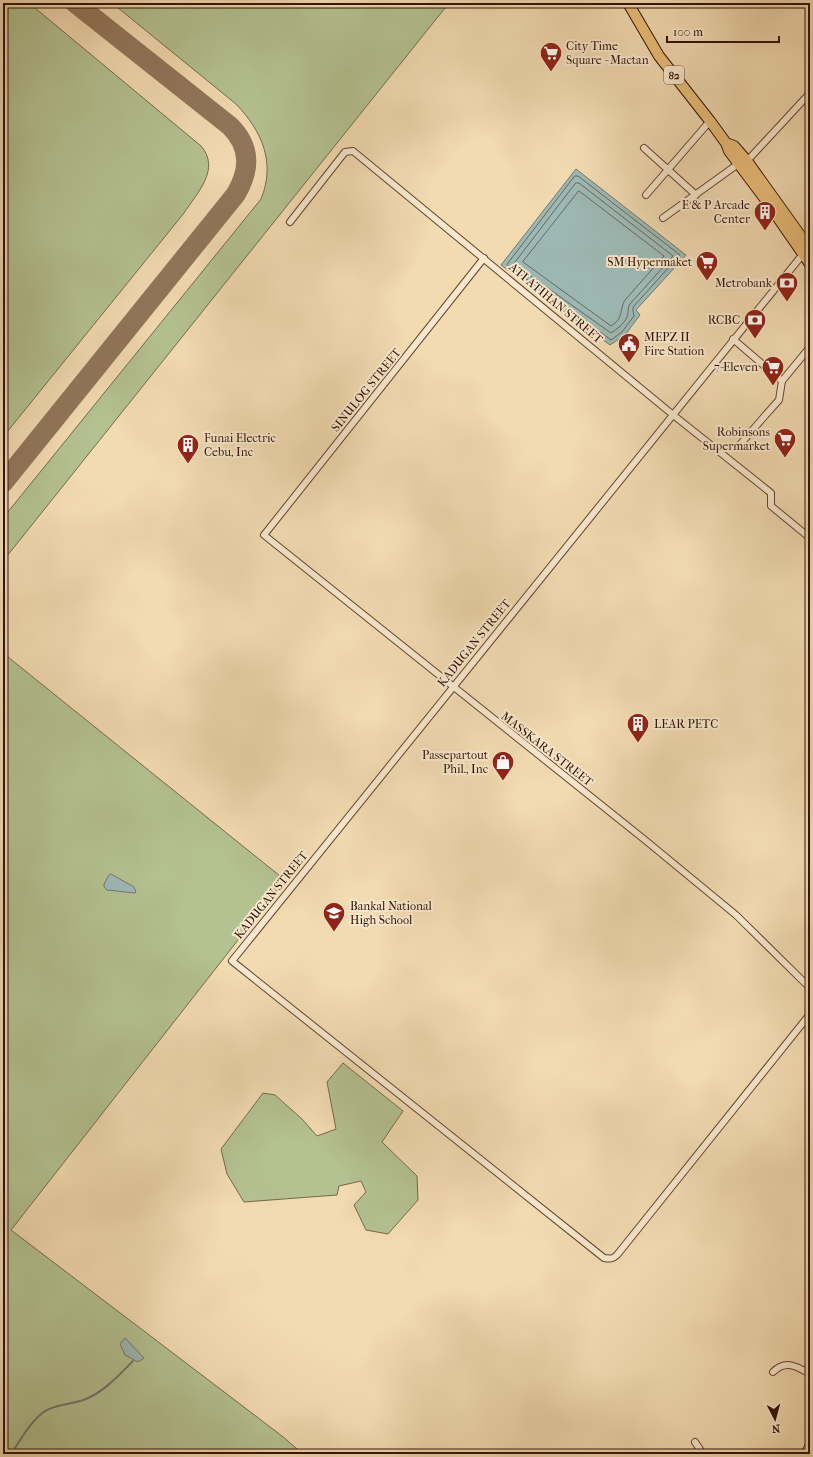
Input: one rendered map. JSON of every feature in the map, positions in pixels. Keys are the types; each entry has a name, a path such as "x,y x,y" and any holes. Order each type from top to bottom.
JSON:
{"main road":[{"name":"82","path":"628,3 659,56 710,121 726,143 729,151 742,163 807,251 810,264"}],"street":[{"path":"663,218 742,163 810,93"},
{"path":"646,195 710,121"},
{"path":"644,148 696,195"},
{"name":"ATI ATIHAN STREET","path":"290,222 345,152 350,150 353,151 408,198 484,258 672,414 771,493 771,506 810,538"},
{"name":"KADUGAN STREET","path":"807,251 672,414 232,961 604,1258 610,1259 617,1255 810,1014"},
{"name":"SINULOG STREET","path":"264,535 484,258"},
{"path":"734,338 782,381"},
{"path":"738,448 779,400 782,381 810,347"},
{"name":"MASSKARA STREET","path":"264,535 645,840 736,915 810,988"},
{"path":"773,1372 782,1366 795,1365 810,1374"},
{"path":"695,1442 703,1454"},
{"path":"804,1454 810,1443"}],"green space":[{"path":"3,3 29,3 201,146 207,155 209,163 205,181 184,213 3,437"},
{"path":"112,3 449,3 3,561 3,518 261,199 265,186 267,160 264,148 253,125 245,114 236,104"},
{"path":"3,653 285,880 11,1230 282,1436 303,1454 3,1454"},
{"path":"343,1063 403,1111 382,1142 417,1176 418,1200 388,1234 366,1230 354,1205 366,1192 361,1181 339,1186 337,1195 244,1202 227,1174 221,1149 263,1093 275,1095 302,1119 317,1136 336,1129 327,1082"}],"water":[{"path":"576,169 686,255 636,310 640,315 625,335 610,345 501,265"},
{"path":"111,874 134,887 136,892 107,890 104,887 104,884"},
{"path":"125,1338 144,1358 138,1362 125,1355 120,1344"}],"waterway":[{"path":"11,1454 24,1433 45,1411 93,1396 111,1382 133,1361"}],"taxiway":[{"path":"3,483 236,194 241,185 246,167 245,150 242,142 230,126 75,3"}],"place":[{"name":"City Time Square - Mactan","path":"551,72"},
{"name":"E & P Arcade Center","path":"765,232"},
{"name":"SM Hypermaket","path":"707,282"},
{"name":"Metrobank","path":"787,302"},
{"name":"RCBC","path":"755,340"},
{"name":"MEPZ II Fire Station","path":"629,364"},
{"name":"7-Eleven","path":"773,386"},
{"name":"Robinsons Supermarket","path":"785,458"},
{"name":"Funai Electric Cebu, Inc","path":"188,464"},
{"name":"LEAR PETC","path":"638,744"},
{"name":"Passepartout Phil., Inc","path":"503,782"},
{"name":"Bankal National High School","path":"334,932"}]}
